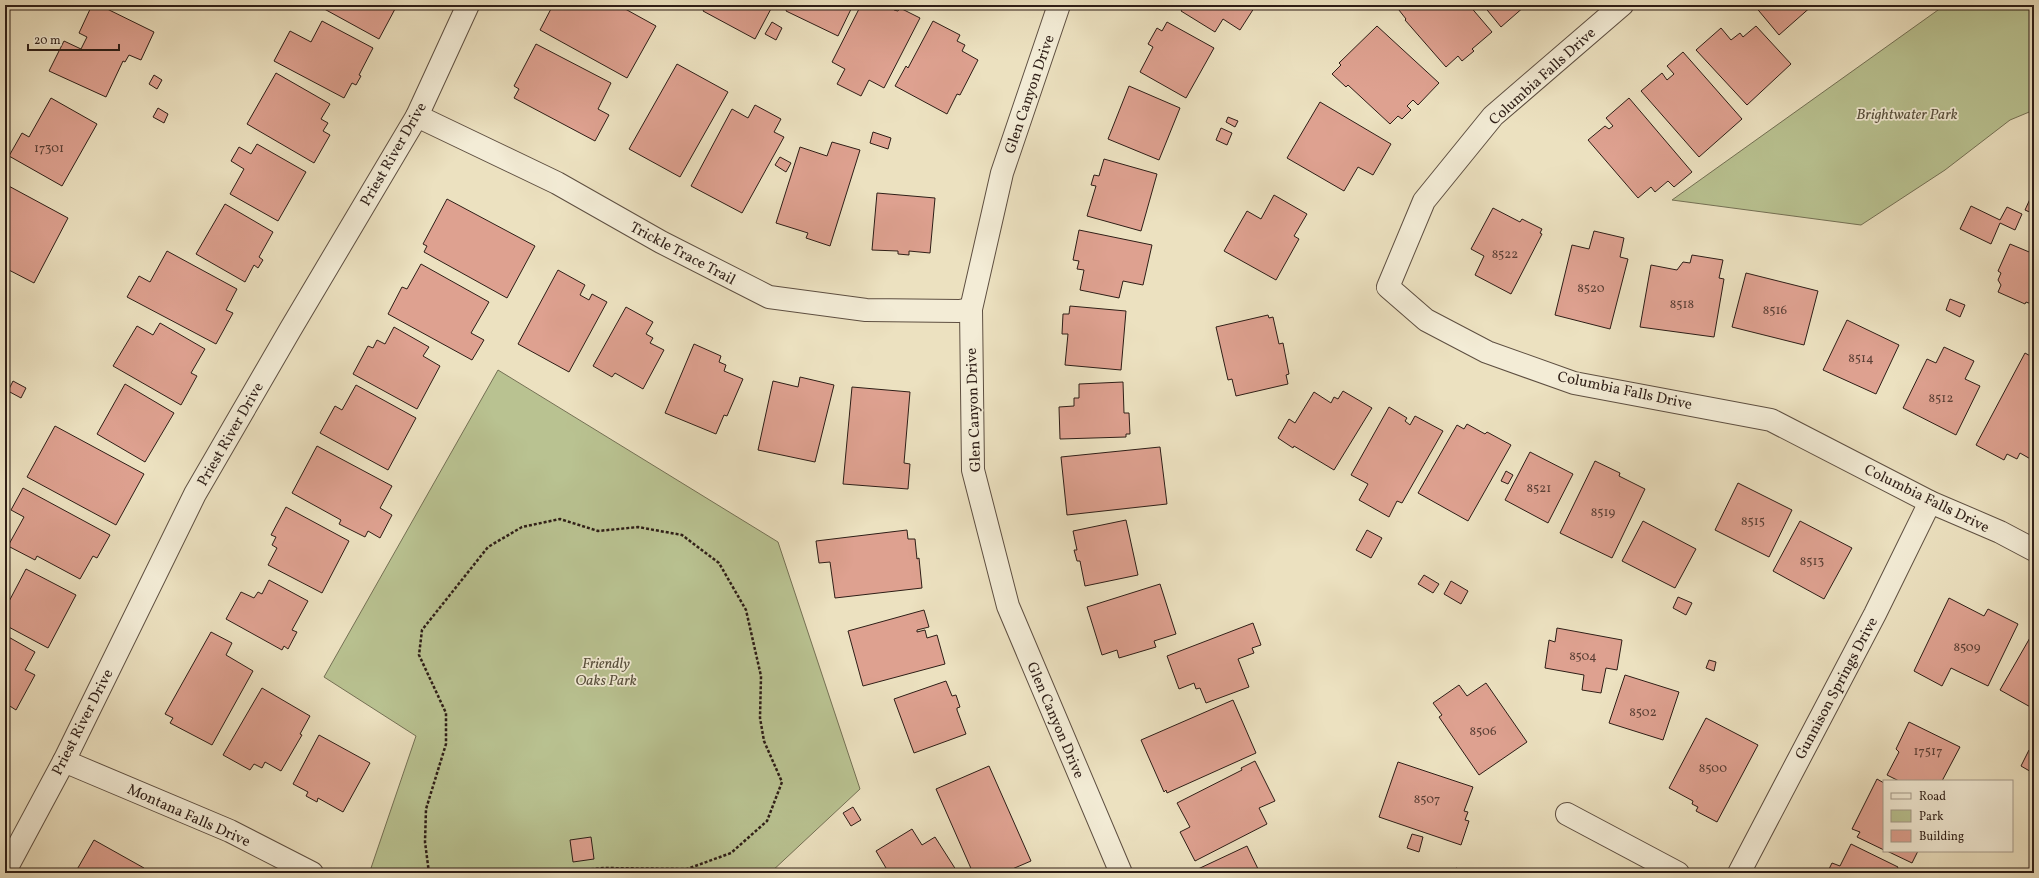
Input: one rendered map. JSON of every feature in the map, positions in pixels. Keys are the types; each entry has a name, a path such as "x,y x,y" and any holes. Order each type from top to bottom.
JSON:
{"street":[{"name":"Priest River Drive","path":"5,871 64,761 195,494 417,116 468,5"},
{"name":"Glen Canyon Drive","path":"1059,5 1002,173 971,309 973,470 1008,606 1121,873"},
{"name":"Columbia Falls Drive","path":"1622,5 1493,116 1424,201 1388,287 1426,320 1487,352 1574,383 1772,420 1930,502 2000,532 2034,550"},
{"name":"Trickle Trace Trail","path":"417,116 557,183 661,242 769,297 866,310 959,311 971,309"},
{"name":"Gunnison Springs Drive","path":"1739,873 1875,614 1930,502"},
{"name":"Montana Falls Drive","path":"64,761 230,831 312,873"},
{"path":"1567,814 1678,873"}],"path":[{"path":"429,873 425,842 426,809 446,744 446,713 419,655 422,630 488,547 522,527 560,519 598,531 638,527 682,535 719,563 746,610 761,676 760,718 764,741 782,782 767,821 731,853 687,869 604,868 575,871 574,873"}],"green space":[{"name":"Brightwater Park","path":"1945,5 2034,5 2034,110 2010,120 1945,170 1861,225 1672,200"},
{"name":"Friendly Oaks Park","path":"498,370 778,542 860,789 770,873 374,873 370,871 416,736 324,677"}],"building":[{"path":"92,5 99,5 154,32 141,60 129,55 125,62 123,61 106,97 49,71 64,41 81,49 87,37 79,33"},
{"path":"317,5 390,5 390,7 395,9 379,39"},
{"path":"553,5 618,5 656,26 627,78 540,30"},
{"path":"706,5 773,5 755,39 703,11"},
{"path":"788,5 853,5 838,36 786,11"},
{"path":"861,5 896,5 894,10 898,11 900,8 920,18 884,88 869,80 861,96 837,84 845,69 832,62"},
{"path":"1185,5 1256,5 1240,30 1223,19 1215,32 1181,11"},
{"path":"1395,5 1469,5 1492,32 1472,49 1474,51 1462,61 1458,56 1446,67 1405,20 1406,19"},
{"path":"1483,5 1524,5 1525,6 1501,27"},
{"path":"1754,5 1813,5 1779,35"},
{"path":"322,21 373,48 359,75 361,76 356,85 352,83 344,98 274,61 290,31 311,42"},
{"path":"933,21 960,35 957,41 965,45 962,51 978,60 960,95 957,94 947,114 895,86 906,66 908,68"},
{"path":"772,22 782,28 776,40 765,34"},
{"path":"1167,22 1214,48 1186,98 1140,72 1153,47 1148,44 1157,28 1162,31"},
{"path":"1377,26 1439,83 1418,105 1413,100 1407,106 1411,110 1402,119 1398,116 1390,124 1348,85 1346,87 1332,74 1341,65 1339,63"},
{"path":"1756,26 1791,64 1747,105 1696,50 1721,28 1731,40 1740,33 1743,37"},
{"path":"536,44 611,83 598,109 609,115 595,141 514,98 519,89 514,86"},
{"path":"1683,52 1742,119 1699,157 1641,91 1662,73 1667,80 1674,74 1667,66"},
{"path":"677,64 728,92 680,177 629,149"},
{"path":"276,73 330,104 321,119 328,123 323,131 330,135 314,163 247,124"},
{"path":"154,75 162,80 157,89 149,84"},
{"path":"1129,86 1180,108 1159,160 1108,139"},
{"path":"51,98 97,124 62,186 9,156 22,133 29,137"},
{"path":"1629,98 1692,172 1674,187 1668,181 1655,192 1651,187 1638,198 1588,140 1605,126 1609,129 1613,126 1606,118"},
{"path":"1320,102 1391,144 1373,175 1358,167 1344,191 1287,158"},
{"path":"755,105 781,119 774,132 784,137 742,213 691,186 732,109 748,118"},
{"path":"158,108 168,114 164,123 153,117"},
{"path":"1228,117 1238,121 1235,127 1226,122"},
{"path":"1221,128 1232,133 1227,145 1216,140"},
{"path":"873,132 891,138 888,149 870,143"},
{"path":"832,142 860,150 830,246 806,238 808,233 776,223 800,147 827,156"},
{"path":"257,144 306,172 278,221 230,194 244,169 231,161 239,147 251,154"},
{"path":"780,157 791,163 786,172 775,165"},
{"path":"1104,159 1157,174 1141,231 1087,216 1096,186 1091,185 1094,175 1099,176"},
{"path":"5,184 68,218 34,283 5,268"},
{"path":"877,193 935,198 930,253 909,251 909,255 898,254 898,251 872,250"},
{"path":"1274,195 1307,214 1294,236 1299,239 1276,280 1224,251 1247,211 1261,219"},
{"path":"447,199 535,246 507,298 424,252 427,246 423,244"},
{"path":"2030,199 2034,200 2034,214 2025,210"},
{"path":"225,204 273,232 259,257 263,260 258,268 254,265 245,282 196,254"},
{"path":"1971,206 2000,220 2007,207 2022,214 2015,230 2000,223 1991,244 1960,229"},
{"path":"1493,208 1520,222 1522,219 1542,229 1540,233 1542,234 1511,294 1475,275 1484,256 1471,249"},
{"path":"1079,230 1152,245 1143,285 1123,281 1119,298 1080,290 1084,270 1077,269 1079,261 1073,260"},
{"path":"1594,231 1624,238 1620,257 1628,259 1610,329 1555,315 1572,245 1589,249"},
{"path":"2010,244 2034,254 2034,305 2026,302 2025,304 1998,292 2001,285 1998,280 2001,273 1998,271"},
{"path":"167,251 237,289 226,310 233,313 216,344 127,297 139,276 150,282"},
{"path":"1692,255 1723,260 1719,278 1724,279 1714,337 1640,327 1651,265 1677,270 1683,262 1690,263"},
{"path":"421,264 489,302 471,333 484,340 472,360 388,314 402,287 407,289"},
{"path":"558,270 585,285 580,295 589,300 592,294 607,302 569,372 518,344"},
{"path":"1746,273 1818,291 1804,345 1732,327"},
{"path":"1950,299 1965,305 1960,317 1946,310"},
{"path":"1070,306 1126,311 1121,370 1065,365 1068,334 1062,334 1063,314 1069,314"},
{"path":"626,307 653,322 646,334 653,338 650,343 664,350 643,389 615,373 612,377 593,366"},
{"path":"1268,315 1269,318 1273,317 1279,344 1283,343 1289,374 1286,375 1288,384 1236,396 1232,379 1228,380 1216,327"},
{"path":"1847,320 1899,345 1876,394 1823,370"},
{"path":"160,323 205,349 191,373 197,376 181,405 113,366 137,326 153,335"},
{"path":"394,327 429,347 423,356 440,366 417,409 353,374 368,346 373,348 377,340 385,344"},
{"path":"694,344 721,356 719,362 726,365 724,371 743,379 727,416 724,415 716,434 665,413"},
{"path":"1944,347 1974,361 1965,379 1980,386 1956,435 1903,408 1927,359 1936,363"},
{"path":"2025,353 2034,358 2034,461 2020,453 2017,459 2007,454 2004,460 1976,445"},
{"path":"800,377 834,385 815,462 758,450 773,381 798,387"},
{"path":"13,381 26,388 21,398 8,391"},
{"path":"1123,382 1124,413 1129,413 1130,434 1126,434 1126,437 1060,439 1059,407 1074,406 1074,398 1079,398 1079,384"},
{"path":"125,384 174,413 145,462 97,434"},
{"path":"356,385 416,418 388,470 320,433 335,406 342,410"},
{"path":"852,387 910,392 904,463 910,464 908,489 843,484"},
{"path":"1343,391 1372,408 1334,470 1294,446 1293,448 1278,438 1289,419 1295,423 1314,392 1331,403 1334,397 1338,399"},
{"path":"1389,407 1407,418 1405,421 1410,425 1415,416 1443,431 1402,503 1397,501 1389,517 1359,500 1368,484 1351,475"},
{"path":"1467,424 1485,434 1487,432 1511,445 1468,521 1418,493 1457,425 1464,429"},
{"path":"55,426 144,474 116,525 27,477"},
{"path":"317,446 392,486 380,508 392,515 380,538 368,531 365,537 339,524 341,520 292,493"},
{"path":"1160,447 1167,504 1067,515 1061,457"},
{"path":"1530,452 1573,474 1548,523 1505,500"},
{"path":"1595,461 1620,473 1619,476 1645,489 1612,558 1560,533"},
{"path":"1506,471 1513,475 1508,484 1501,481"},
{"path":"1738,483 1792,510 1769,557 1715,530"},
{"path":"23,488 110,535 97,558 93,556 80,579 37,556 35,560 8,546 24,517 11,510"},
{"path":"286,507 349,541 322,593 268,565 277,548 272,545 276,537 271,535"},
{"path":"1126,520 1138,575 1085,586 1080,561 1077,561 1074,550 1077,550 1073,531"},
{"path":"1643,521 1696,549 1675,588 1622,561"},
{"path":"1800,521 1852,548 1824,599 1773,571"},
{"path":"907,530 908,539 915,539 917,559 919,558 922,588 835,598 830,562 819,563 816,541"},
{"path":"1367,530 1382,538 1371,558 1356,550"},
{"path":"26,569 76,595 48,648 5,625 5,609"},
{"path":"1424,575 1439,584 1433,593 1418,584"},
{"path":"269,580 308,601 292,630 297,632 288,649 284,646 282,650 226,619 241,592 254,598 258,592 262,594"},
{"path":"1451,581 1468,591 1461,604 1444,594"},
{"path":"1160,584 1176,634 1154,641 1156,647 1119,658 1117,650 1102,655 1087,607"},
{"path":"1678,597 1692,603 1686,615 1673,608"},
{"path":"1949,598 1984,616 1988,609 2018,624 1988,686 1951,668 1942,686 1914,671"},
{"path":"924,610 929,627 917,630 917,632 925,630 927,638 937,635 945,664 863,686 848,631"},
{"path":"1253,623 1261,645 1252,648 1254,653 1238,659 1249,687 1206,703 1200,688 1196,689 1194,683 1179,689 1167,656"},
{"path":"1557,628 1622,640 1617,670 1606,668 1601,693 1582,690 1584,675 1545,668 1549,640 1555,642"},
{"path":"211,632 232,643 226,655 253,671 212,745 170,723 173,718 165,714"},
{"path":"5,635 35,652 25,670 35,675 16,710 5,703"},
{"path":"2031,636 2034,637 2034,709 2000,690"},
{"path":"1709,660 1716,662 1714,671 1706,668"},
{"path":"1625,675 1679,692 1663,740 1609,723"},
{"path":"946,681 952,696 956,695 960,707 957,708 957,710 966,734 914,753 894,699"},
{"path":"1486,683 1527,742 1479,775 1439,717 1442,715 1433,703 1459,685 1467,696"},
{"path":"262,688 310,716 300,734 302,735 281,771 265,762 262,768 254,764 250,770 223,755"},
{"path":"1233,700 1256,753 1167,793 1166,790 1164,792 1141,740"},
{"path":"1706,718 1758,745 1717,822 1696,811 1698,807 1692,804 1693,801 1669,788"},
{"path":"1909,722 1960,747 1943,780 1897,780 1887,775 1899,752 1896,749"},
{"path":"319,735 370,763 343,812 318,798 317,802 306,796 308,792 293,784"},
{"path":"2029,750 2034,753 2033,773 2021,766"},
{"path":"1255,761 1275,801 1259,808 1267,824 1195,861 1180,832 1190,827 1177,803 1242,770 1241,768"},
{"path":"1398,762 1473,787 1464,811 1468,812 1465,820 1469,821 1461,845 1379,817"},
{"path":"989,766 1031,861 1003,873 973,873 936,789"},
{"path":"1877,779 1883,782 1883,850 1857,837 1860,832 1852,829"},
{"path":"853,807 861,820 851,826 843,813"},
{"path":"912,829 922,845 935,837 958,873 887,873 886,868 876,851"},
{"path":"1412,834 1423,837 1419,852 1407,848"},
{"path":"591,837 594,859 573,862 570,840"},
{"path":"94,840 144,868 141,873 75,873"},
{"path":"1851,844 1898,867 1895,873 1827,873 1832,863 1840,866"},
{"path":"1247,846 1260,873 1200,873 1198,869"},
{"path":"1889,852 1918,852 1912,863"},
{"path":"862,868 866,873 857,873"},
{"path":"1457,868 1460,873 1447,873"}]}
